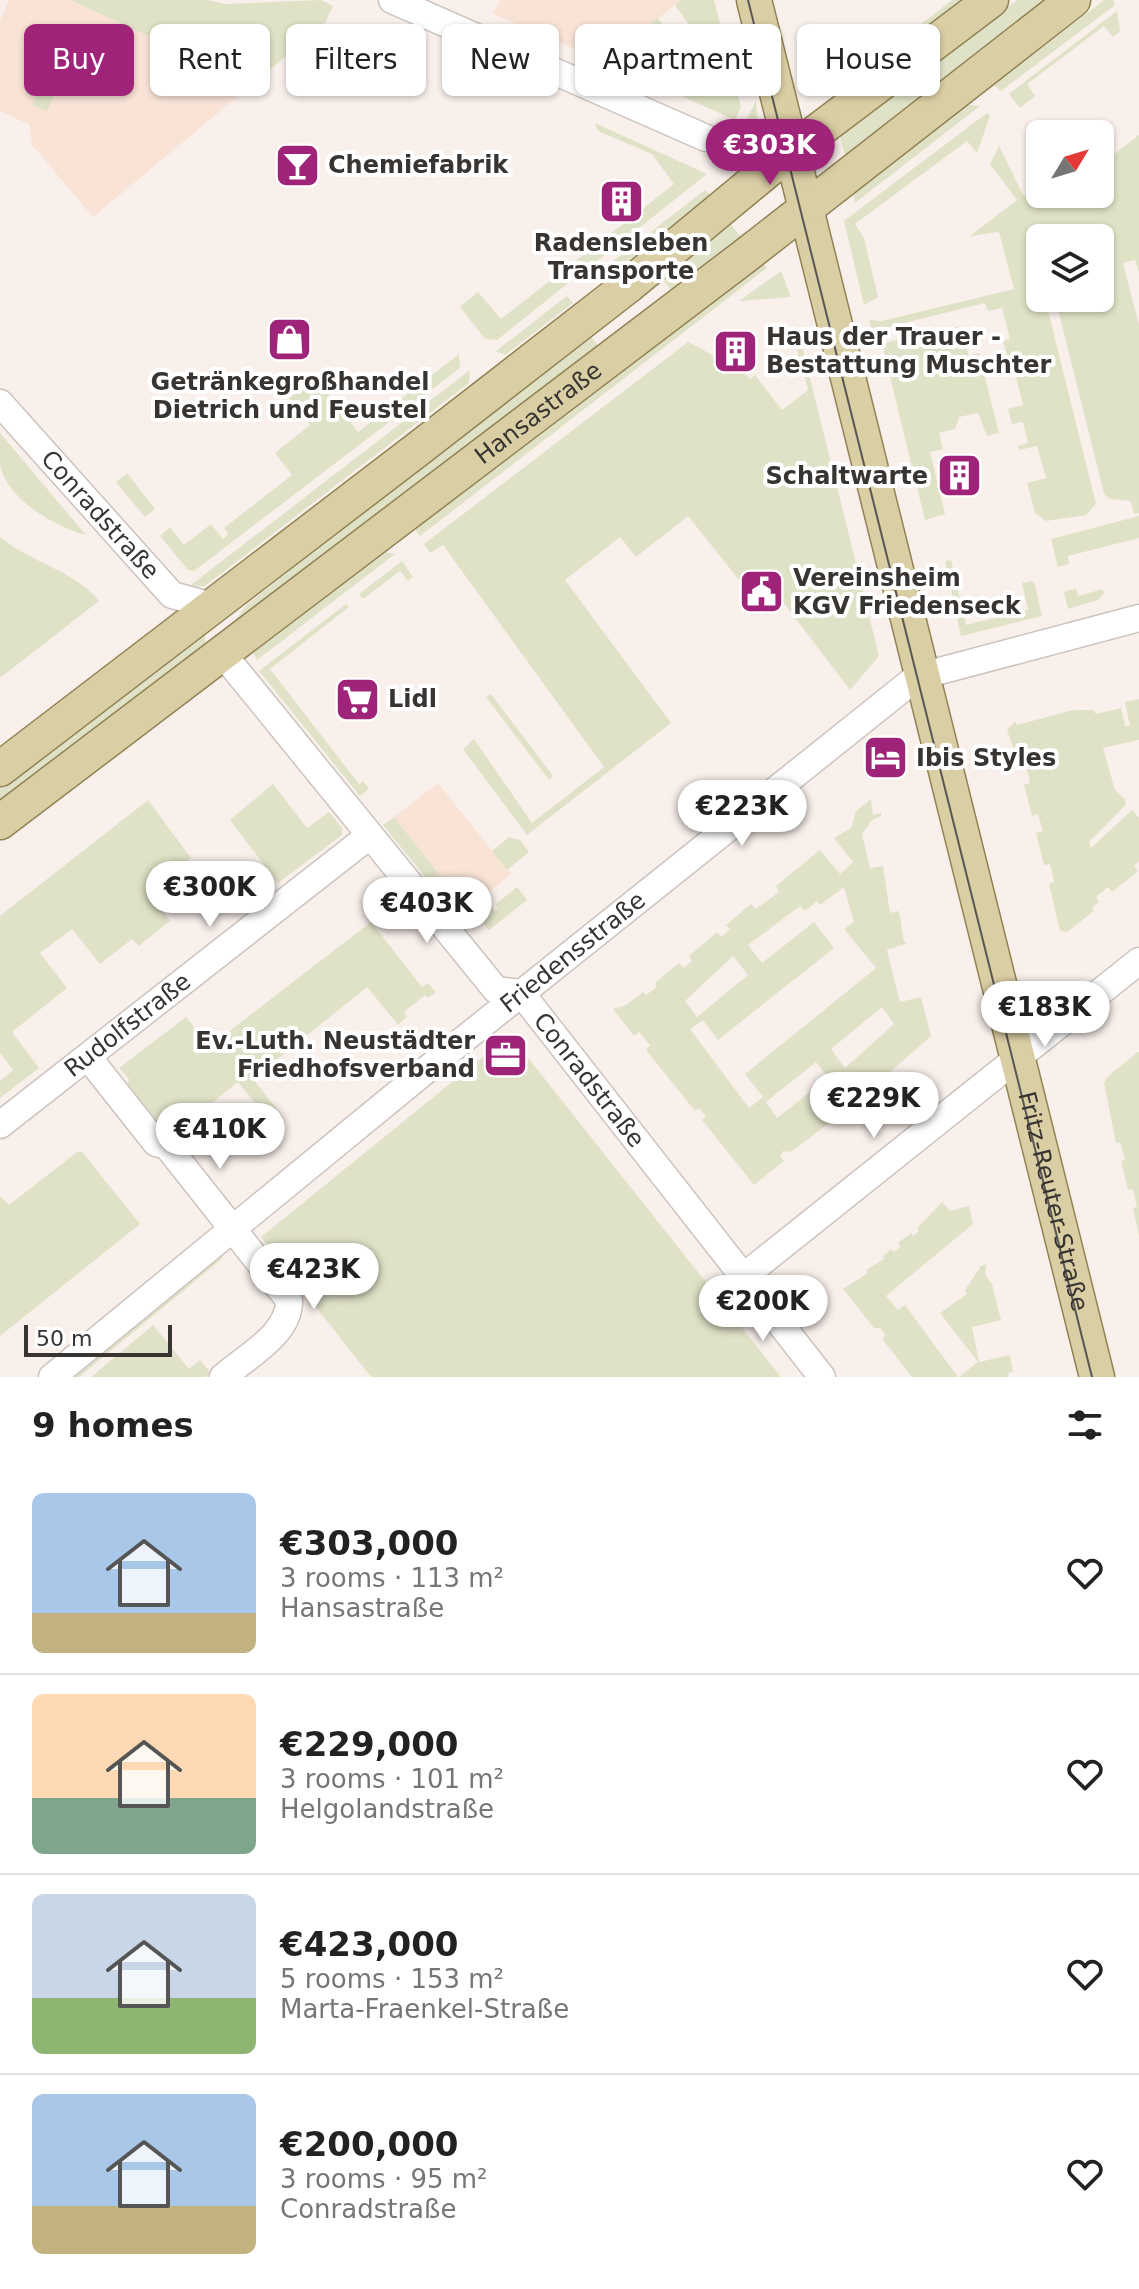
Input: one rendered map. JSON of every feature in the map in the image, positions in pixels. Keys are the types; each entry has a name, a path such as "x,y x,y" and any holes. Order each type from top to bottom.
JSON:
{"main road":[{"name":"Fritz-Reuter-Straße","path":"754,0 1097,1377"},
{"name":"Hansastraße","path":"0,769 606,303 791,151 991,0"},
{"name":"Hansastraße","path":"0,822 805,209 1073,0"},
{"path":"212,606 222,653"}],"street":[{"path":"392,0 706,138"},
{"name":"Conradstraße","path":"0,403 172,595 212,606"},
{"name":"Friedensstraße","path":"52,1377 521,993 922,674 1139,618"},
{"name":"Conradstraße","path":"222,653 496,990 521,993 822,1377"},
{"name":"Rudolfstraße","path":"0,1125 369,836"},
{"path":"743,1277 1139,961"},
{"path":"88,1057 156,1143 167,1146 289,1300 290,1316 282,1327 223,1377"}],"shaded area":[{"path":"9,0 70,0 123,24 24,24 24,96 134,96 134,29 150,37 150,96 238,96 93,217 32,145 30,125 0,111 0,20"},
{"path":"501,0 681,0 651,24 575,24 575,49 559,42 559,24 516,24 493,14"},
{"path":"438,783 511,874 470,907 466,903 454,912 434,888 444,880 394,817"}],"green space":[{"path":"70,0 208,0 225,4 321,0 333,6 324,24 286,24 286,56 270,70 270,24 150,24 150,37 134,29 134,24 123,24"},
{"path":"681,0 714,0 720,24 689,24 675,5"},
{"path":"952,0 967,0 936,24 921,24"},
{"path":"1017,0 1053,0 940,88 940,59"},
{"path":"1104,0 1113,0 1115,5 1001,91 994,85"},
{"path":"1117,11 1120,31 1113,37 1104,26 1027,84 1035,96 1020,108 1009,94"},
{"path":"36,96 54,96 47,111 32,105"},
{"path":"681,96 738,96 741,107 735,120"},
{"path":"891,96 930,96 846,162 840,135"},
{"path":"756,101 760,143 741,144 737,138"},
{"path":"967,105 980,106 855,203 853,194"},
{"path":"987,113 990,116 977,153 967,141 855,224 864,238 878,297 864,305 844,221"},
{"path":"595,123 707,174 586,270 577,260 674,184 652,154 598,131"},
{"path":"1139,135 1139,272 1135,260 1123,263 1139,325 1139,513 1134,514 1131,501 1110,499 1104,494 1058,312 1114,312 1114,224 1026,224 1026,312 1048,312 1096,504 1086,515 1046,521 1035,513 1027,483 1046,478 1037,446 1019,450 1018,446 1028,443 1023,422 1012,424 1008,409 1023,405 1014,369 999,372 1010,367 1004,344 992,344 1010,339 1002,308 988,311 985,303 872,331 869,320 882,321 1014,289 999,232 970,236 1017,200 990,164 999,146 1026,196 1026,208 1114,208 1114,154"},
{"path":"705,190 712,196 617,269 612,262"},
{"path":"729,222 743,239 673,292 660,277"},
{"path":"762,262 767,268 420,536 415,529"},
{"path":"564,270 572,280 497,340 485,339 460,307 478,292 501,319"},
{"path":"781,271 791,297 739,301"},
{"path":"567,296 573,303 505,355 496,351"},
{"path":"948,327 965,329 974,338 976,343 966,345 969,356 979,353 999,433 987,436 978,413 959,417 955,429 939,433 943,449 930,452 945,514 925,520 882,344 901,339 904,349 924,344 922,334"},
{"path":"587,331 601,350 227,632 246,605 287,573 321,533"},
{"path":"688,342 741,370 750,379 755,375 782,410 808,390 797,350 802,346 879,656 850,690 783,602 767,615 688,516 636,557 620,537 565,580 671,723 527,835 463,749 474,739 532,823 604,767 443,545 430,553 424,544"},
{"path":"459,354 460,368 194,571 188,570 160,536 170,527 184,545 211,524 223,539 228,534 224,528 292,475 275,453 310,425 289,398 316,378 358,432"},
{"path":"470,370 469,383 205,586 187,588"},
{"path":"0,433 86,535 47,519 12,490 0,465"},
{"path":"127,473 155,509 145,517 116,482"},
{"path":"1139,516 1139,538 1068,556 1069,564 1058,567 1051,539"},
{"path":"0,537 25,554 65,574 99,601 0,678"},
{"path":"385,552 395,554 257,660 253,653"},
{"path":"951,560 966,625 1028,610 1022,583 1032,581 1042,616 961,636 945,561"},
{"path":"402,561 413,577 408,581 400,571 363,599 359,594"},
{"path":"1076,588 1078,596 1103,589 1104,593 1098,600 1068,609 1064,592"},
{"path":"346,604 349,607 270,669 359,784 363,781 369,789 360,796 259,671"},
{"path":"203,625 207,651 0,810 0,783"},
{"path":"491,694 553,776 549,780 486,697"},
{"path":"1139,699 1139,740 1103,748 1115,790 1125,799 1126,805 1089,842 1091,848 1132,810 1139,818 1139,861 1134,866 1138,871 1112,892 1108,887 1096,897 1099,902 1092,908 1094,911 1067,932 1060,931 1049,884 1054,882 1050,864 1044,865 1036,833 1043,831 1038,814 1032,816 1024,785 1030,783 1026,765 1020,767 1007,730 1015,721 1017,725 1073,710 1093,710 1096,714 1121,708 1125,726 1130,726 1125,702"},
{"path":"273,784 307,828 329,812 342,828 342,835 278,883 230,820"},
{"path":"871,799 873,815 881,813 862,834 870,868 883,866 890,913 899,911 904,942 908,943 887,950 900,1002 921,997 931,1036 864,1095 861,1092 851,1100 854,1104 791,1152 783,1151 780,1156 784,1161 754,1185 702,1120 706,1116 699,1108 695,1111 646,1050 650,1045 639,1032 634,1036 613,1009 626,1005 643,992 646,995 679,963 684,968 692,961 689,956 717,932 721,937 730,929 726,925 751,904 756,909 779,892 776,886 820,850 840,874 853,862 834,838 851,828 856,811","holes":["844,887 854,922 844,929 876,968 745,1074 763,1097 749,1108 690,1029 703,1020 718,1040 834,948 814,922 762,963 748,945 800,906 805,911 817,901 820,905","733,956 748,975 697,1017 685,1001","882,1007 894,1024 845,1068 831,1049","816,1062 831,1081 818,1091 815,1088 777,1118 766,1102"]},
{"path":"148,800 191,858 178,869 187,881 157,904 170,921 139,946 132,939 100,964 72,929 40,953 67,988 12,1032 39,1068 0,1098 0,1081 13,1070 0,1053 0,916"},
{"path":"394,817 444,880 434,888 383,825"},
{"path":"509,837 520,840 529,852 507,870 492,851"},
{"path":"517,887 527,900 489,930 465,903 471,907 483,897 495,911 498,908 496,904"},
{"path":"371,922 422,987 428,983 436,992 428,998 425,995 404,1012 407,1017 398,1025 367,987 253,1079 283,1117 273,1125 238,1082 172,1135 154,1130 125,1093 129,1079 119,1068 186,1017 210,1046"},
{"path":"510,1035 781,1377 371,1377 261,1237"},
{"path":"1138,1052 1139,1236 1133,1208 1137,1207 1133,1189 1128,1190 1121,1161 1125,1160 1120,1142 1116,1143 1104,1083 1107,1077"},
{"path":"77,1152 82,1152 140,1224 0,1336 0,1196 9,1205"},
{"path":"942,1202 950,1211 969,1206 973,1224 886,1296 898,1310 905,1305 958,1377 912,1377 883,1340 885,1334 880,1328 874,1328 843,1289 868,1273 866,1270 884,1259 883,1256 891,1249 894,1252 900,1247 898,1243 911,1233 913,1236 919,1231 917,1228"},
{"path":"221,1255 223,1258 79,1377 72,1377"},
{"path":"987,1264 985,1274 992,1284 1001,1320 972,1327 979,1362 1010,1355 1013,1372 1008,1373 1009,1377 959,1377 978,1362 940,1313 967,1294 965,1290 981,1266"},
{"path":"153,1325 189,1369 200,1360 211,1373 206,1377 91,1377"}],"tram line":[{"path":"748,0 1092,1377"}],"place":[{"name":"Chemiefabrik","path":"297,165"},
{"name":"Radensleben Transporte","path":"621,201"},
{"name":"Getränkegroßhandel Dietrich und Feustel","path":"290,340"},
{"name":"Haus der Trauer - Bestattung Muschter","path":"735,351"},
{"name":"Schaltwarte","path":"959,476"},
{"name":"Vereinsheim KGV Friedenseck","path":"762,592"},
{"name":"Lidl","path":"357,699"},
{"name":"Ibis Styles","path":"885,758"},
{"name":"Ev.-Luth. Neustädter Friedhofsverband","path":"506,1055"}]}
